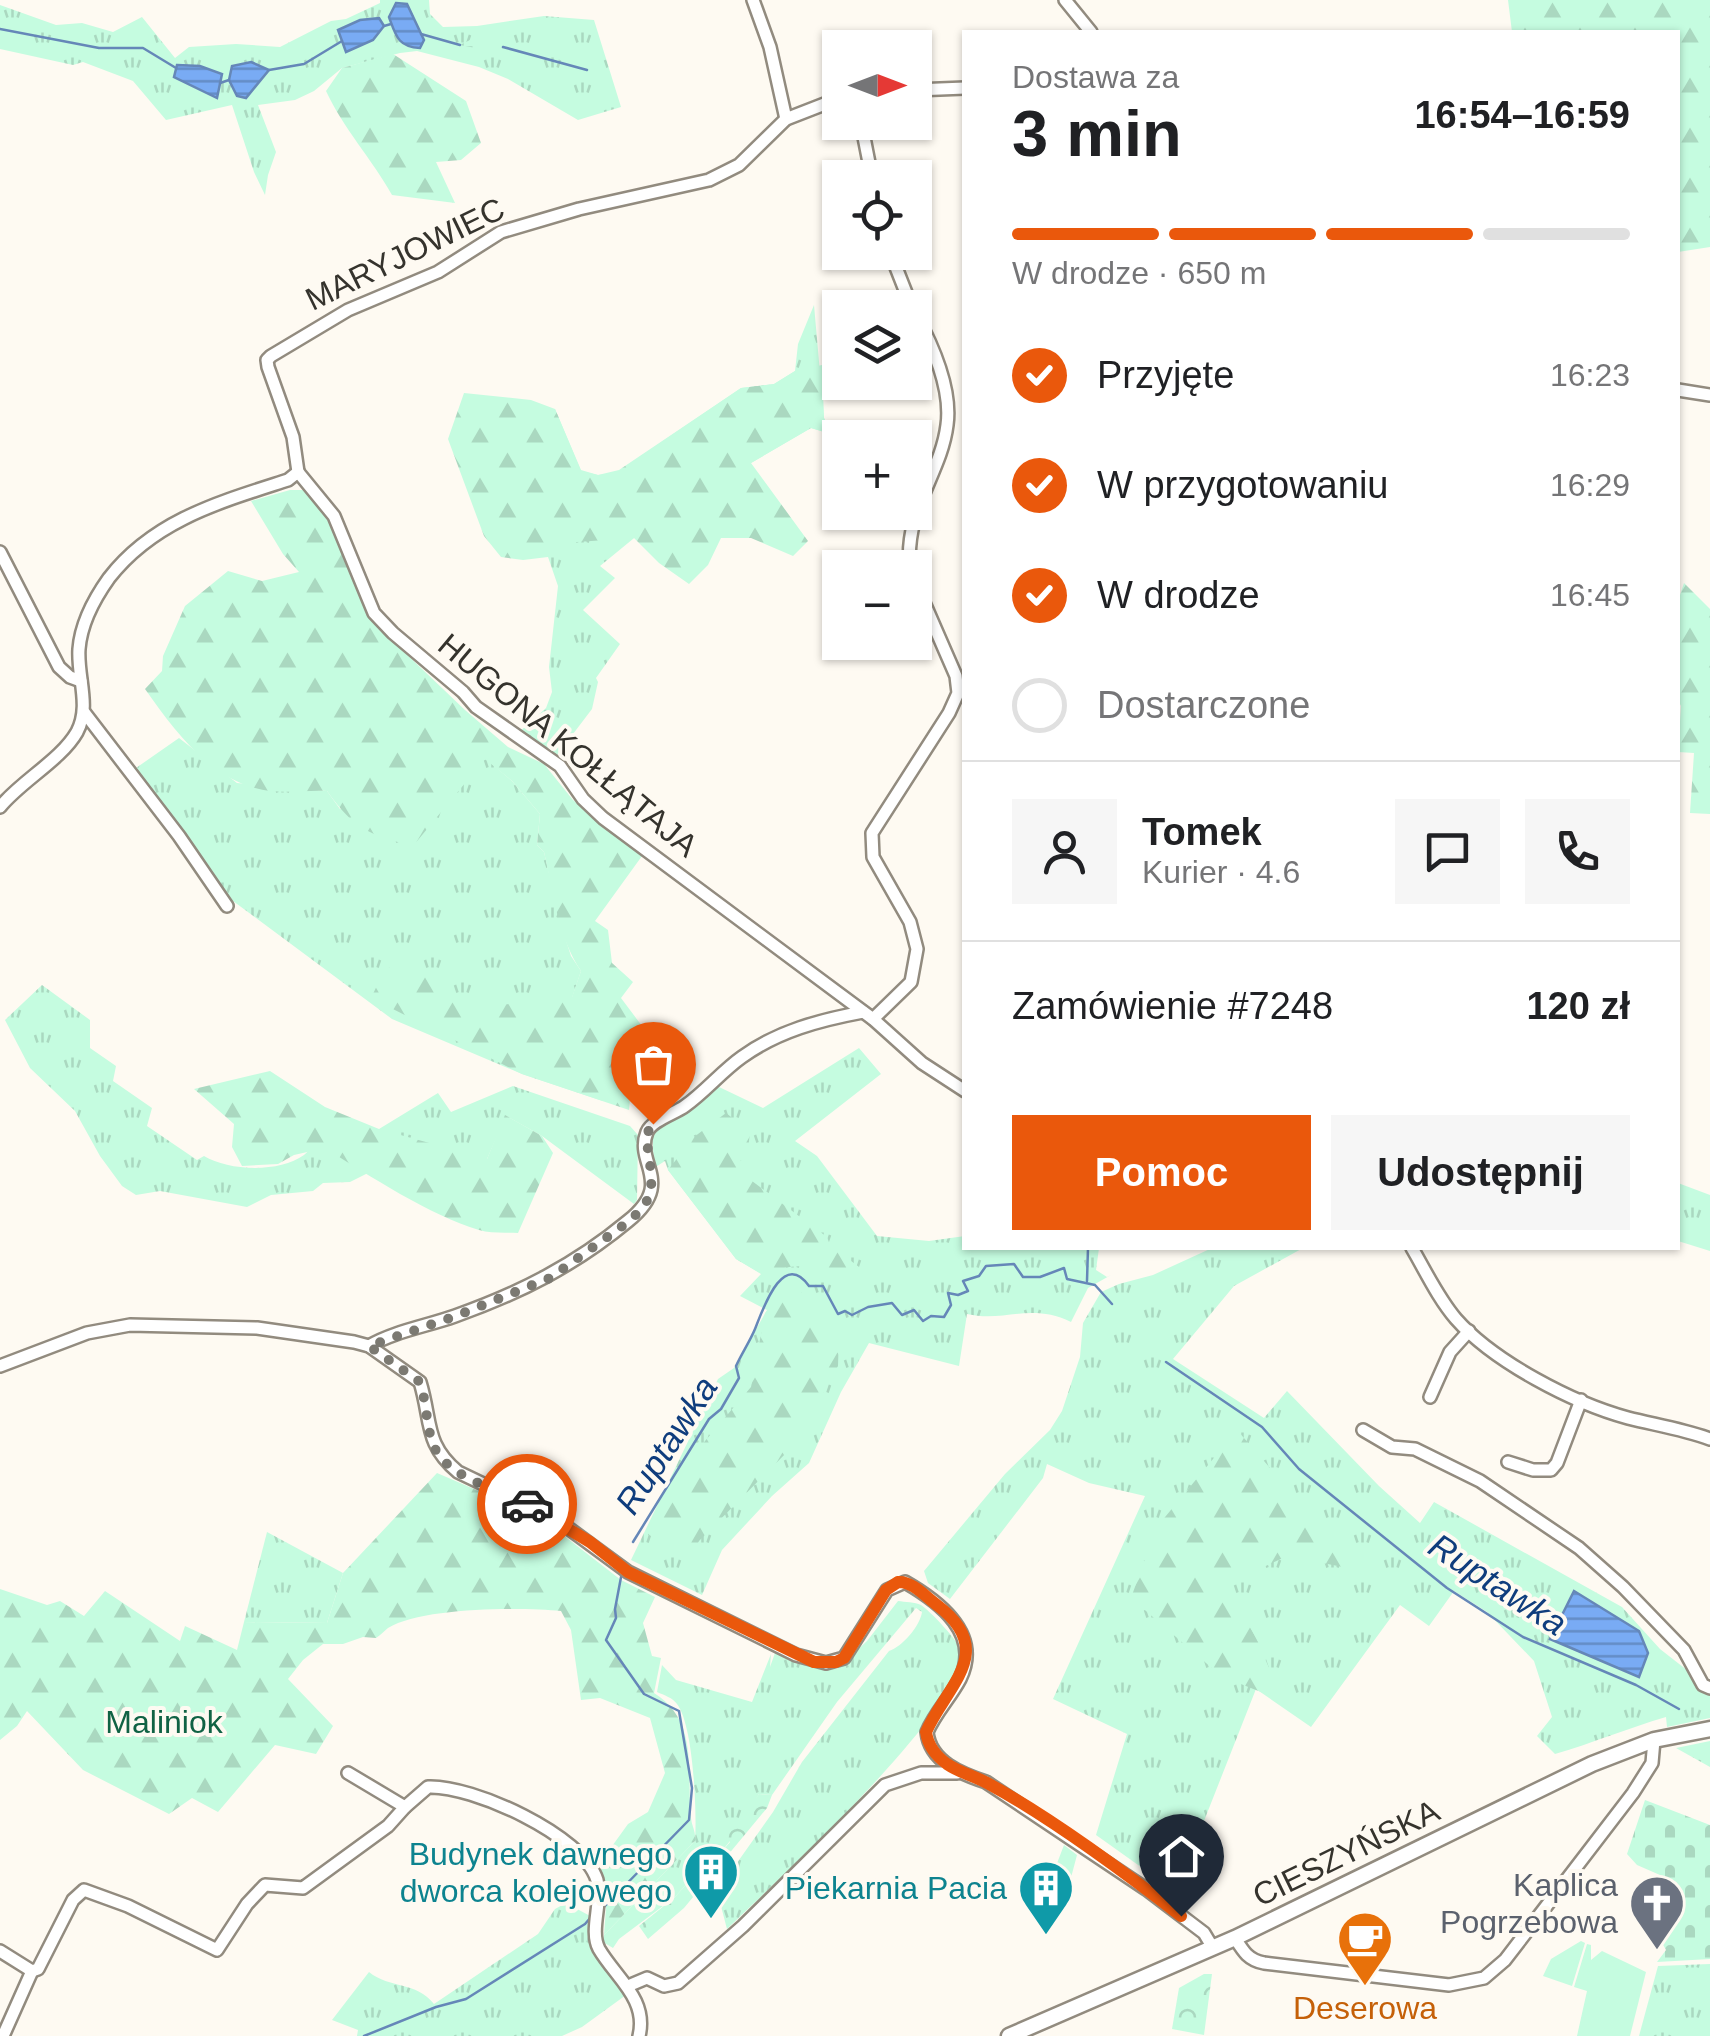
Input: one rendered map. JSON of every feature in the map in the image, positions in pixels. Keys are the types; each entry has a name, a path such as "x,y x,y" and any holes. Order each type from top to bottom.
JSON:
{"main road":[{"name":"CIESZYŃSKA","path":"1009,2036 1235,1938 1592,1764 1654,1740 1710,1729"}],"street":[{"path":"753,0 770,46 786,119"},
{"path":"1065,0 1089,30"},
{"path":"932,89 962,88"},
{"name":"MARYJOWIEC","path":"298,472 293,438 268,367 271,356 348,310 438,272 501,232 579,209 709,180 752,154 786,119 822,105"},
{"path":"911,550 920,496 948,422 943,385 932,358"},
{"path":"1680,390 1710,396"},
{"path":"0,807 69,744 84,712 79,650 91,608 130,552 178,519 288,480 298,472"},
{"name":"HUGONA KOŁŁĄTAJA","path":"298,472 334,516 374,613 393,634 463,692 476,708 560,766 602,818 868,1015 922,1063 962,1088"},
{"path":"0,552 59,666 70,678 81,681"},
{"path":"369,1346 456,1316 562,1270 645,1205 652,1179 646,1135 653,1124 686,1105 743,1056 769,1041 802,1026 868,1015 911,982 917,949 910,922 874,857 872,832 958,693 956,676 932,616"},
{"path":"84,712 168,820 227,906"},
{"path":"1413,1250 1438,1296 1468,1331 1528,1372 1581,1400 1627,1418 1710,1439"},
{"path":"0,1366 87,1333 130,1326 257,1328 369,1346 420,1382 431,1442 458,1472 556,1519 628,1572 796,1654 826,1663 844,1658 886,1590 898,1582 910,1584 946,1612 963,1634 967,1648 960,1678 926,1732 928,1742 945,1763 986,1782 1146,1889 1204,1933 1213,1948"},
{"path":"1430,1396 1450,1352 1468,1331"},
{"path":"1508,1462 1532,1470 1551,1470 1581,1400"},
{"path":"1363,1430 1392,1447 1415,1449 1480,1481 1578,1548 1669,1634 1693,1662 1703,1686 1710,1688"},
{"path":"1235,1938 1246,1954 1264,1964 1449,1984 1484,1978 1505,1960 1528,1925 1633,1793 1652,1762 1654,1740"},
{"path":"348,1773 405,1807"},
{"path":"628,1986 647,1978 664,1986 678,1984 743,1926 885,1785 921,1774 963,1774"},
{"path":"3,2036 32,1970 38,1968 73,1900 84,1890 128,1906 218,1950 246,1904 264,1884 303,1888 388,1826 420,1792 438,1787 486,1800 557,1834 592,1869 598,1883 597,1944 628,1986 642,2018 639,2036"},
{"path":"0,1951 32,1970"}],"green space":[{"path":"380,0 429,0 430,14 443,27 544,16 594,20 621,107 578,120 508,79 479,67 417,51 400,53 342,68 314,91 295,100 258,105 276,152 265,195 232,105 166,120 133,81 83,62 73,65 0,49 0,5 56,25 82,23 113,32 142,17 175,58 189,47 280,47"},
{"path":"1508,0 1710,0 1710,247 1680,252 1680,30 1512,30"},
{"path":"504,36 502,53 460,45 474,38"},
{"path":"393,54 466,101 481,143 461,160 436,162 455,203 392,195 326,91 342,68"},
{"path":"814,305 825,420 822,431 811,428 751,463 700,484 600,566 615,578 583,610 620,644 596,678 592,709 557,755 517,734 546,708 552,692 549,667 558,586 548,557 555,409 581,471 598,475 616,473 741,388 774,384 795,371 798,344"},
{"path":"822,365 822,431 811,428 751,463 808,541 793,556 751,538 721,538 708,565 689,584 659,563 634,538 577,542 548,557 501,557 484,536 448,439 464,393 531,400 555,409 581,470 598,475 619,470 741,388 774,384 795,371"},
{"path":"305,490 329,520 376,625 465,710 508,747 544,764 573,800 642,856 595,921 608,930 612,963 633,982 621,998 642,1026 636,1035 629,1110 522,1074 371,998 386,967 428,977 478,1006 510,1004 561,991 572,997 581,971 562,929 544,852 537,845 540,814 512,781 485,759 413,846 364,829 327,791 271,791 232,779 183,739 145,689 162,671 163,656 185,606 228,571 262,581 299,572 283,554 251,501"},
{"path":"1684,583 1710,609 1710,814 1690,813 1694,753 1680,752 1680,595"},
{"path":"179,738 237,783 327,791 340,809 485,758 512,781 540,814 537,845 544,852 571,956 581,971 572,998 603,1101 522,1074 392,1019 233,901 136,768"},
{"path":"42,985 90,1020 90,1048 116,1066 113,1081 152,1108 147,1126 197,1160 204,1156 227,1165 254,1168 281,1165 304,1155 320,1137 379,1129 438,1093 451,1112 513,1086 630,1126 638,1135 637,1200 634,1204 542,1136 506,1116 487,1159 374,1170 350,1182 323,1183 313,1191 271,1195 247,1207 160,1191 136,1195 122,1186 100,1156 75,1111 30,1068 5,1020"},
{"path":"859,1048 881,1074 795,1141 817,1156 877,1236 929,1241 962,1236 962,1250 1099,1250 1096,1270 1107,1277 1111,1275 1088,1288 1071,1322 1030,1313 967,1314 959,1366 869,1343 841,1392 809,1463 722,1550 702,1595 631,1560 718,1379 734,1368 767,1310 740,1296 761,1274 736,1259 665,1161 654,1168 652,1127 697,1105 717,1086 763,1108"},
{"path":"270,1071 325,1107 379,1129 487,1159 505,1115 542,1136 553,1153 518,1233 484,1231 460,1224 400,1194 325,1148 294,1155 278,1164 242,1166 232,1147 234,1124 194,1089"},
{"path":"726,1113 750,1132 748,1150 740,1157 744,1175 827,1237 830,1245 863,1270 822,1274 808,1267 793,1266 762,1274 736,1259 668,1170 694,1137"},
{"path":"1680,1184 1710,1195 1710,1251 1680,1242"},
{"path":"1208,1250 1299,1250 1234,1286 1173,1359 1264,1418 1287,1391 1420,1523 1434,1502 1622,1607 1660,1649 1692,1674 1703,1693 1710,1693 1710,1718 1667,1727 1666,1717 1555,1754 1537,1736 1552,1717 1534,1661 1487,1612 1454,1591 1429,1626 1400,1605 1311,1727 1256,1689 1176,1892 1096,1835 1127,1734 1053,1699 1145,1496 1089,1483 1047,1464 1043,1478 950,1599 928,1583 924,1571 1005,1474 1050,1430 1062,1411 1080,1357 1083,1323 1101,1292 1153,1275"},
{"path":"795,1289 811,1298 839,1331 838,1366 798,1441 697,1543 680,1544 648,1535 705,1441 751,1387 765,1313 782,1295"},
{"path":"1237,1430 1324,1530 1348,1568 1287,1556 1228,1584 1283,1701 1221,1676 1131,1598 1156,1528"},
{"name":"Maliniok","path":"437,1473 541,1518 621,1580 655,1597 643,1623 652,1656 661,1658 654,1693 669,1705 685,1733 695,1841 604,1935 606,1908 597,1867 628,1824 648,1812 665,1773 650,1718 600,1698 581,1700 571,1630 561,1611 447,1612 404,1621 376,1638 323,1644 288,1679 333,1726 316,1754 275,1745 218,1812 192,1798 169,1814 83,1770 27,1711 0,1740 0,1589 47,1605 60,1601 84,1616 105,1591 180,1641 185,1626 237,1650 244,1622 327,1623 343,1573"},
{"path":"267,1532 343,1573 327,1623 244,1622"},
{"path":"898,1601 925,1608 950,1633 961,1651 956,1676 935,1711 903,1751 864,1795 727,1929 717,1891 773,1812 802,1762 889,1651 914,1629 922,1612 916,1608 837,1702 772,1795 759,1794 706,1871 700,1869 675,1897 619,1939 613,1948 603,1942 604,1935 695,1841 691,1750 677,1704 657,1692 662,1665 676,1680 752,1702 771,1654 770,1667 775,1653 837,1669 867,1641"},
{"path":"1710,1741 1710,1767 1676,1748"},
{"path":"759,1794 772,1795 767,1808 684,1908 648,1939 639,1926 675,1897 701,1868 706,1870 730,1842 727,1835"},
{"path":"1645,1800 1710,1825 1710,1959 1657,1962 1666,1950 1661,1941 1684,1903 1676,1882 1637,1865 1627,1854"},
{"path":"1064,1845 1077,1855 1068,1889 1064,1881 1051,1879"},
{"path":"566,1903 592,1917 593,1945 626,1995 582,2027 562,2036 357,2036 358,2030 332,2020 369,1972 411,1988 434,2004 538,1934 555,1909"},
{"path":"1581,1941 1585,1943 1572,1986 1543,1976 1551,1959"},
{"path":"1587,1944 1591,1945 1591,1960 1602,1951 1646,1972 1630,2036 1577,2036 1587,1991 1574,1987"},
{"path":"1710,1964 1710,2036 1639,2036 1658,1966"},
{"path":"1204,1974 1212,1974 1204,2035 1172,2029 1179,1988"}],"water":[{"path":"396,3 407,4 424,40 420,48 402,43 396,35 389,17"},
{"path":"379,18 384,26 373,40 346,52 338,30 360,20"},
{"path":"251,62 269,70 246,98 237,96 229,80 232,66"},
{"path":"177,65 200,66 222,74 217,98 174,77"},
{"path":"1574,1591 1639,1631 1648,1653 1639,1677 1550,1639"}],"waterway":[{"path":"384,26 391,24"},
{"path":"0,29 99,48 143,48 176,68"},
{"path":"421,34 460,45"},
{"path":"269,70 304,64 342,41"},
{"path":"503,47 587,70"},
{"path":"220,83 229,80"},
{"path":"1087,1281 1088,1250"},
{"name":"Ruptawka","path":"633,1542 709,1419 721,1409 739,1378 736,1366 769,1297 775,1286 791,1274 800,1276 809,1286 823,1286 838,1314 845,1311 852,1315 868,1307 892,1303 902,1315 914,1310 923,1321 931,1316 944,1317 951,1305 948,1293 968,1291 963,1281 979,1276 986,1266 1014,1264 1023,1277 1040,1277 1064,1268 1067,1279 1095,1285 1112,1304"},
{"name":"Ruptawka","path":"1166,1362 1262,1427 1299,1469 1447,1588 1523,1637 1636,1685 1679,1709"},
{"name":"Ruptawka","path":"603,1908 689,1820 692,1788 679,1711 644,1694 606,1640 616,1618 622,1572"},
{"name":"Ruptawka","path":"364,2036 466,1999 591,1917"}],"way so far":[{"path":"527,1504 445,1462 431,1442 420,1382 369,1346 550,1278 620,1228 649,1198 652,1179 646,1135 653,1124"}],"place":[{"name":"Budynek dawnego dworca kolejowego","path":"711,1921"},
{"name":"Piekarnia Pacia","path":"1046,1937"},
{"name":"Kaplica Pogrzebowa","path":"1657,1952"},
{"name":"Deserowa","path":"1365,1988"}],"route":[{"path":"527,1504 556,1519 628,1572 814,1662 844,1658 886,1590 898,1582 910,1584 956,1623 967,1648 960,1678 926,1732 935,1753 945,1763 986,1782 1064,1833 1181,1916"}]}
